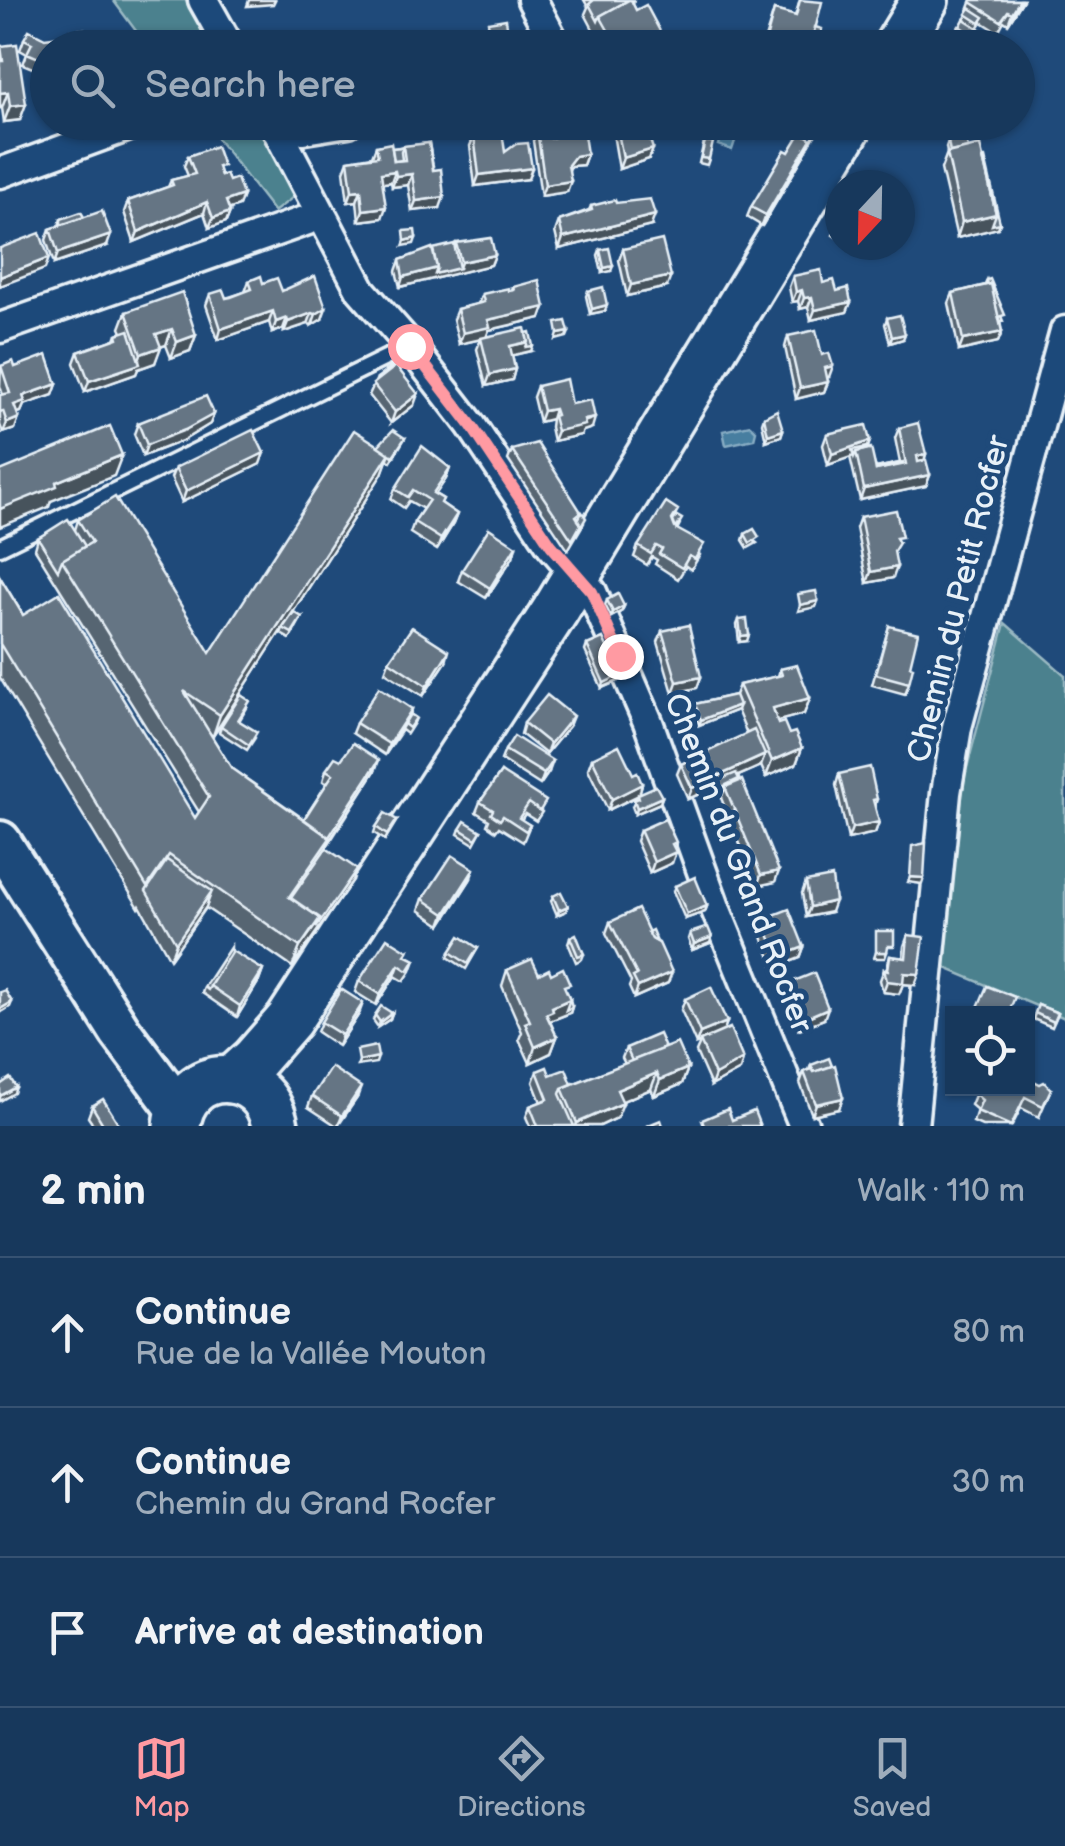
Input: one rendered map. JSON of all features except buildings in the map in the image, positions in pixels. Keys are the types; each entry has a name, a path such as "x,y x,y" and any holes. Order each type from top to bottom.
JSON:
{"main road":[{"path":"907,30 925,0"},
{"path":"223,1104 270,1068 289,1020 578,574 840,140"}],"street":[{"path":"203,0 220,30"},
{"path":"532,0 548,30"},
{"path":"0,173 90,140"},
{"name":"Chemin du Grand Rocfer","path":"282,140 360,290 410,346 471,425 551,545 592,592 648,722 716,910 804,1126"},
{"path":"0,328 319,216"},
{"name":"Chemin du Petit Rocfer","path":"913,1126 946,794 957,728 1065,331"},
{"path":"0,842 120,1031 223,1104"}],"lane":[{"path":"0,548 410,346"}],"green space":[{"path":"113,0 196,0 211,30 135,30"},
{"path":"218,140 268,140 296,195 274,212"},
{"path":"1005,623 1065,675 1065,1018 943,967 964,779"}],"water":[{"path":"720,140 735,140 732,150 718,145"},
{"path":"750,425 756,431 754,439 726,445 723,431"}],"route":[{"path":"410,346 471,425 551,545 592,592 620,656"}]}
